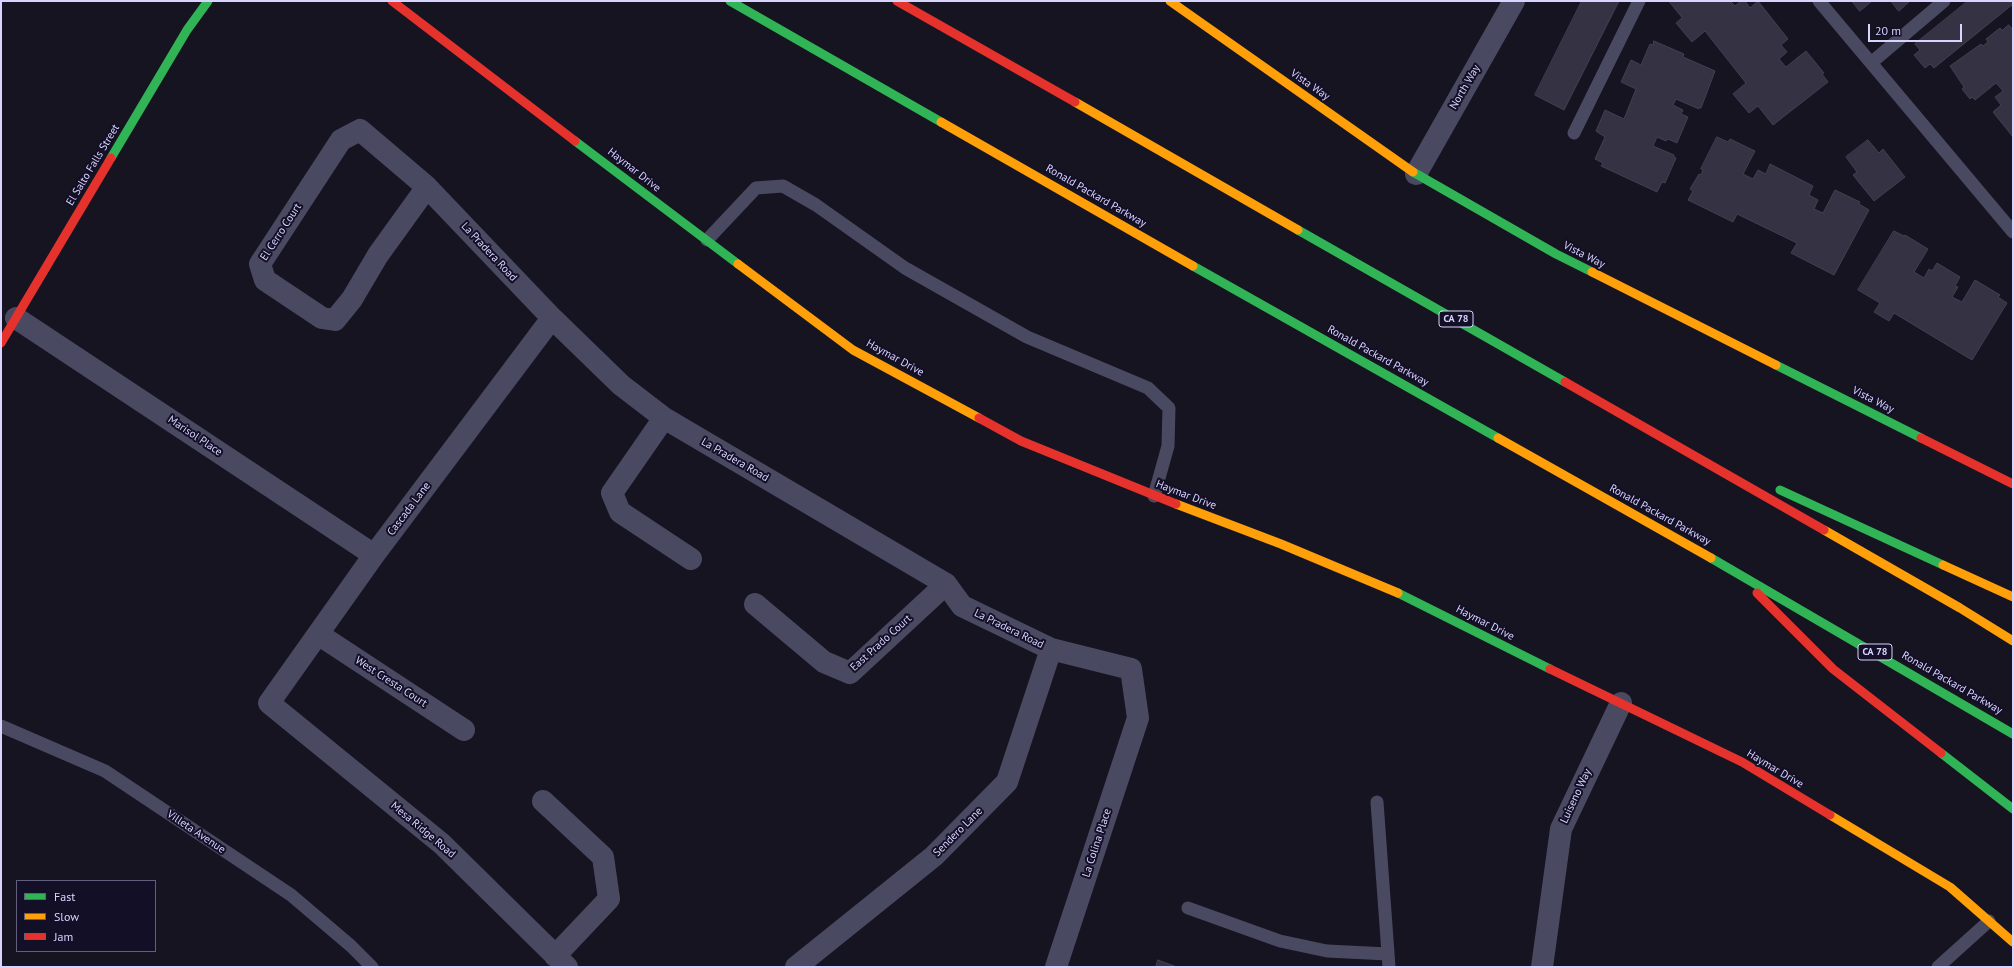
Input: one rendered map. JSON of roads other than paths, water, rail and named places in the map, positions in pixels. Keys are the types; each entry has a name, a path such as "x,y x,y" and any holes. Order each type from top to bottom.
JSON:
{"main road":[{"name":"El Salto Falls Street","path":"1,343 187,30 208,1"},
{"name":"Haymar Drive","path":"392,1 853,350 1021,441 1154,496 1282,544 1418,602 1742,762 1950,887 2013,942"},
{"name":"Ronald Packard Parkway","path":"730,1 1736,572 2013,734"},
{"name":"CA 78","path":"897,1 1960,608 2013,641"},
{"name":"Vista Way","path":"1170,1 1416,174 1556,254 2013,484"},
{"path":"1652,432 1746,474"},
{"path":"1768,484 2013,597"},
{"path":"1736,572 1833,670 2013,809"}],"street":[{"name":"North Way","path":"1416,174 1514,1"},
{"name":"La Pradera Road","path":"360,130 427,187 552,318 621,384 664,418 946,584 962,606 1051,649 1131,669 1138,718"},
{"name":"El Cerro Court","path":"360,130 341,140 260,264 266,280 322,318 335,320 352,299 378,255 427,187"},
{"name":"Marisol Place","path":"16,318 374,555"},
{"name":"Cascada Lane","path":"269,703 374,555 552,318"},
{"path":"664,418 612,493 620,512 692,559"},
{"name":"East Prado Court","path":"755,604 824,662 850,673 946,584"},
{"name":"West Cresta Court","path":"318,634 464,730"},
{"name":"Sendero Lane","path":"796,967 934,856 1007,782 1051,649"},
{"name":"Mesa Ridge Road","path":"269,703 442,844 561,962"},
{"name":"Luiseno Way","path":"1542,967 1561,829 1621,703"},
{"name":"La Colina Place","path":"1056,967 1138,718"},
{"path":"543,801 603,857 609,899 561,962"}],"lane":[{"path":"1574,133 1639,1"},
{"path":"1819,1 2013,232"},
{"path":"1871,63 1944,1"},
{"path":"707,240 756,188 783,186 816,205 905,268 1026,337 1148,388 1169,408 1168,446 1154,496"},
{"name":"Villeta Avenue","path":"1,726 105,772 291,895 351,946 372,967"},
{"path":"1188,908 1280,941 1327,951 1389,960 1377,802"},
{"path":"1938,967 1989,921"}]}
